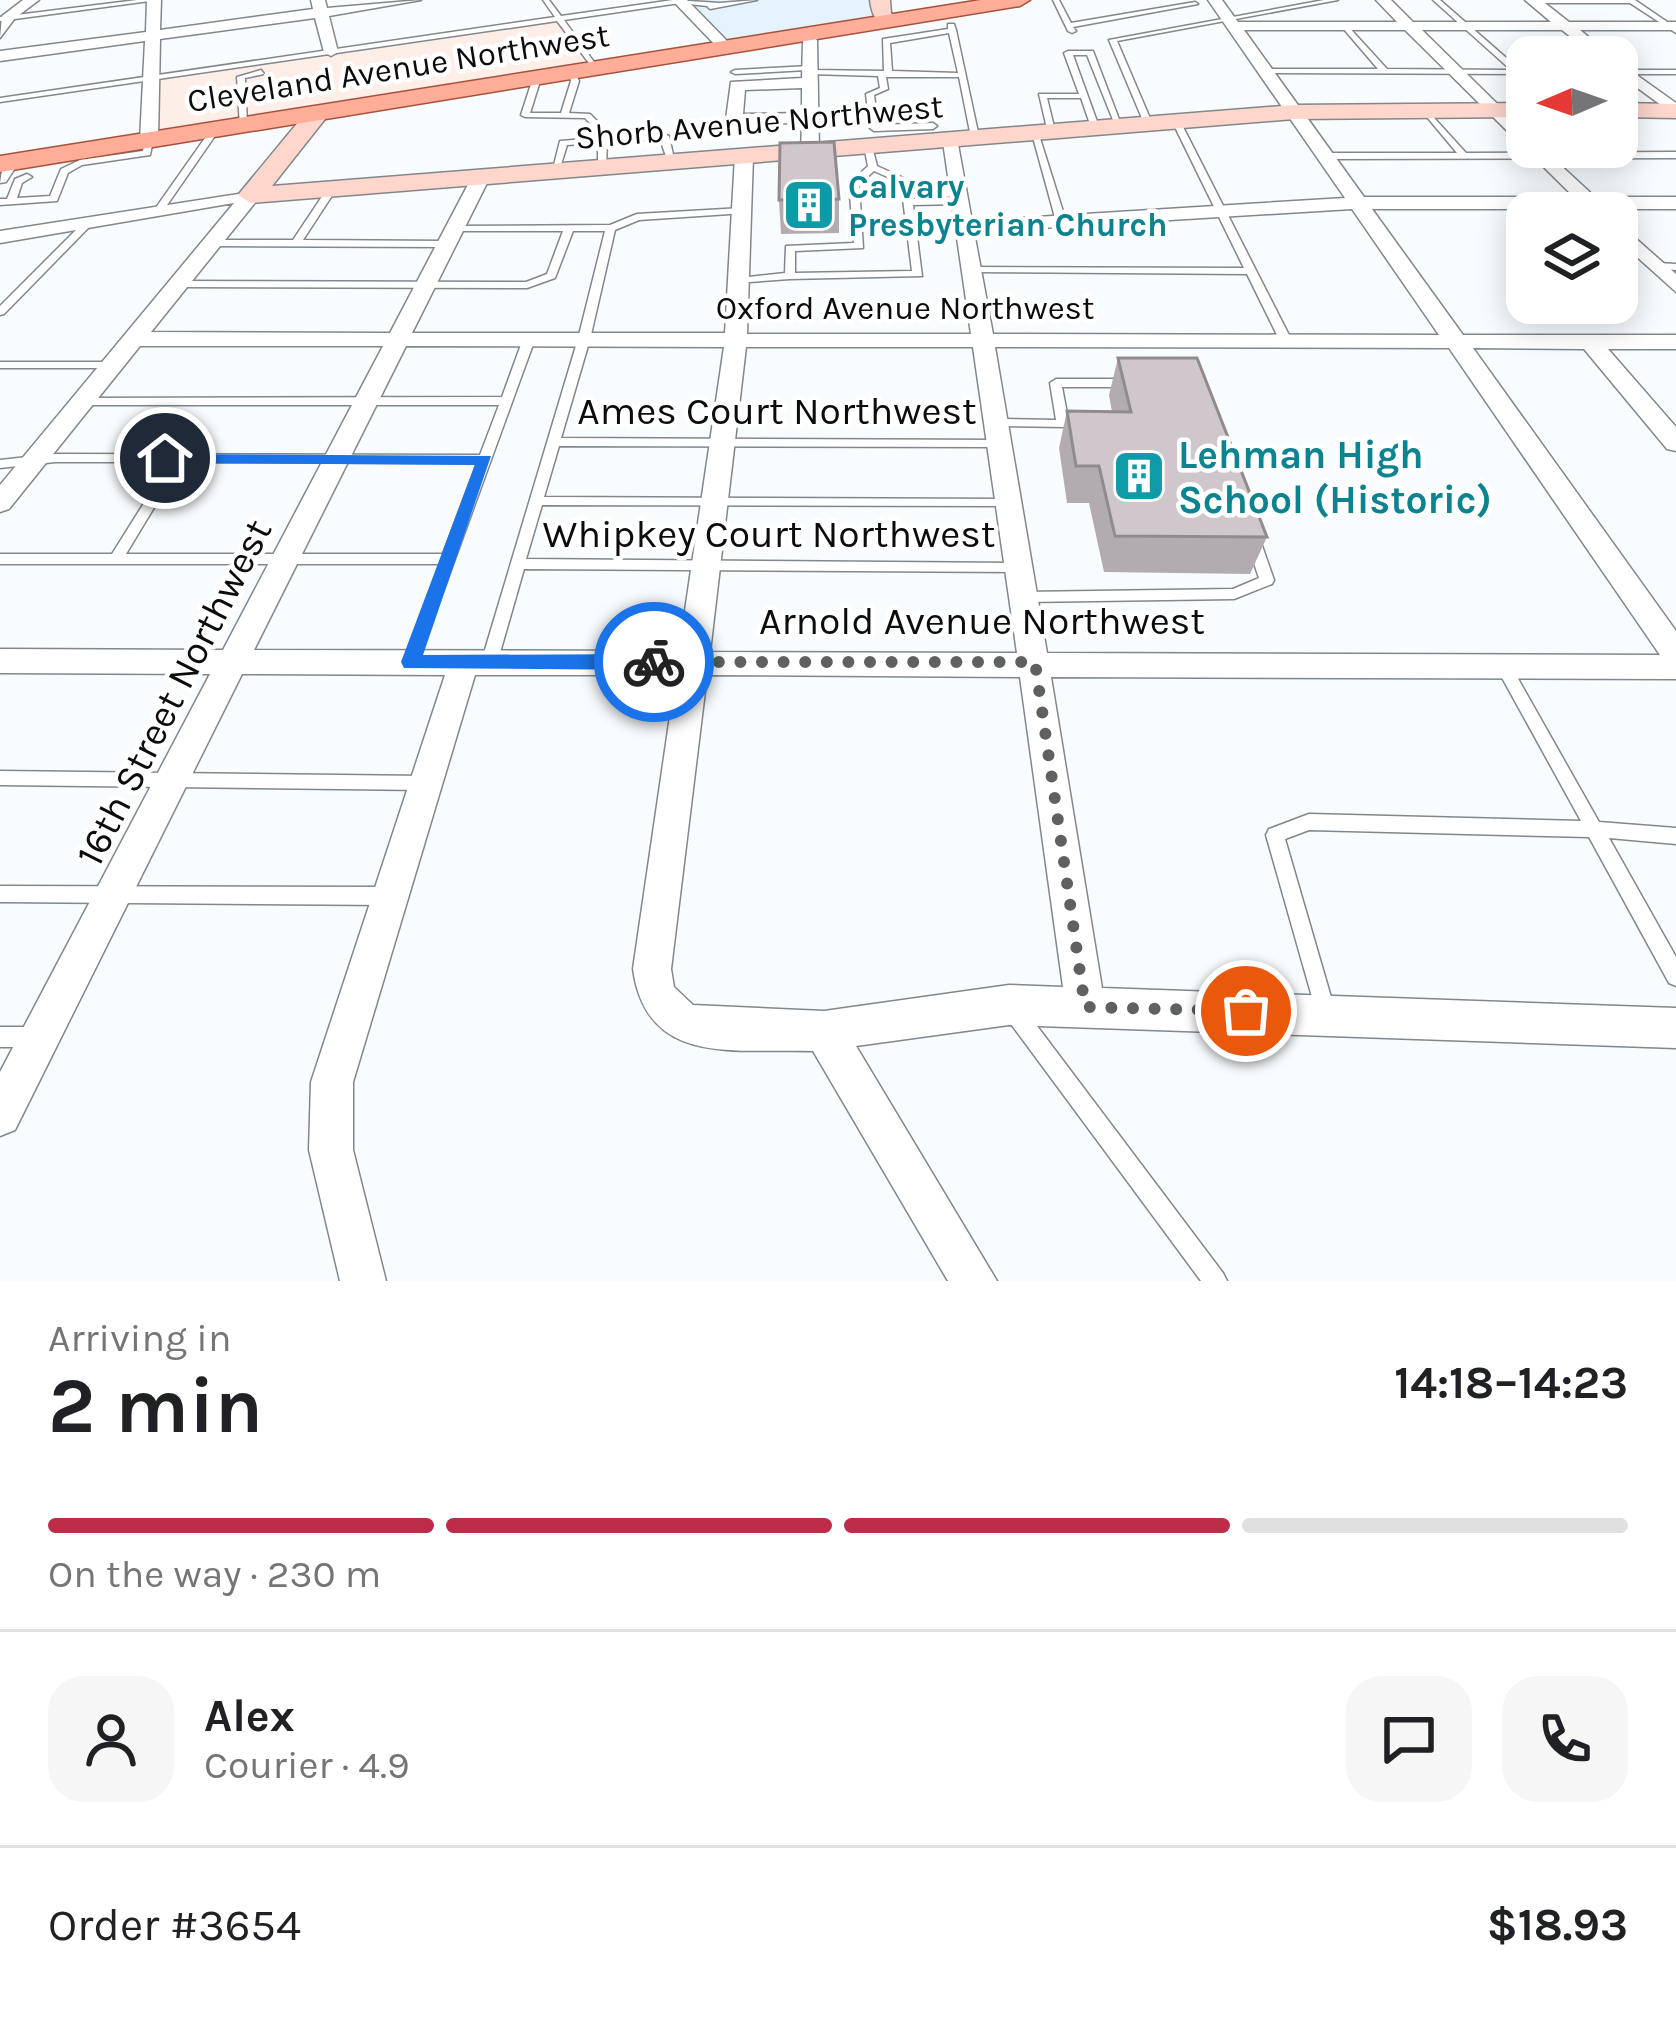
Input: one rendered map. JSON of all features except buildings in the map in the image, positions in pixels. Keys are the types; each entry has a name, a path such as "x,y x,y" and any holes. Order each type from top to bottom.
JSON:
{"main road":[{"name":"Cleveland Avenue Northwest","path":"13,185 148,140 805,35 885,10 948,21 1020,0"}],"street":[{"path":"2,24 32,0"},
{"path":"148,140 154,0"},
{"path":"0,56 320,6 414,0"},
{"path":"1383,0 1506,122"},
{"path":"1532,0 1577,36"},
{"path":"683,4 726,48"},
{"path":"320,6 332,52"},
{"path":"1218,10 1346,25 1674,28"},
{"path":"1218,10 1676,654"},
{"path":"805,35 810,40 811,151"},
{"path":"810,76 737,85 734,119 811,118"},
{"path":"1638,83 1676,111"},
{"name":"Shorb Avenue Northwest","path":"0,237 251,195 555,171 602,154 672,162 811,151 871,156 940,132 975,137 1294,112 1506,110"},
{"path":"1638,110 1676,111"},
{"path":"0,503 317,114"},
{"path":"940,132 959,201 984,340 1085,1007"},
{"path":"744,156 736,340 652,969 656,994 674,1018 696,1026 824,1030 1009,1006 1676,1028"},
{"path":"1554,168 1579,192"},
{"name":"16th Street Northwest","path":"0,1115 481,177"},
{"path":"964,227 1357,203 1506,206"},
{"path":"1638,205 1676,203"},
{"path":"1638,245 1666,267 1676,286"},
{"name":"Oxford Avenue Northwest","path":"133,339 1676,342"},
{"path":"1590,342 1676,443"},
{"name":"Arnold Avenue Northwest","path":"0,661 1676,667"},
{"path":"363,1281 331,1150 329,1117 342,1047 424,783 476,663"},
{"path":"824,1030 974,1281"}],"lane":[{"path":"2,24 154,0"},
{"path":"546,0 583,71 574,81 564,116"},
{"path":"0,100 559,19 754,0"},
{"path":"1056,0 1071,30 1218,10 1257,14 1335,0"},
{"path":"1436,0 1506,60"},
{"path":"1532,0 1631,1 1674,28"},
{"path":"1148,123 1113,40 1249,1 1257,14"},
{"path":"940,132 874,128 870,94 884,89 886,41 948,21 975,137"},
{"path":"1346,25 1385,72"},
{"path":"244,125 242,77 326,62 332,52"},
{"path":"1068,53 1090,53 1107,126 1084,97 1068,53"},
{"path":"1265,71 1506,74"},
{"path":"1638,71 1676,72"},
{"path":"735,72 962,75"},
{"path":"537,78 525,115 587,116 603,132 602,154"},
{"path":"1061,221 1042,132 1042,96 1084,97"},
{"path":"1426,111 1464,156"},
{"path":"1176,121 1286,341"},
{"path":"160,209 215,130"},
{"path":"1324,156 1464,156 1506,151"},
{"path":"1638,153 1676,155"},
{"path":"739,281 918,274 905,182 871,156 854,184 860,247 790,248 790,276"},
{"path":"13,185 54,199 60,171"},
{"path":"296,243 332,188"},
{"path":"908,202 959,201"},
{"path":"211,243 451,236 614,225 637,217 742,212"},
{"path":"0,312 90,221"},
{"path":"476,663 517,564 614,225"},
{"path":"178,284 543,282 550,276 569,228"},
{"path":"972,270 1251,271"},
{"path":"411,662 530,339"},
{"path":"0,365 113,364"},
{"name":"Ames Court Northwest","path":"553,442 722,445 999,434 1063,424 1056,382 1151,383"},
{"path":"83,401 507,400"},
{"path":"0,464 165,458 485,459"},
{"path":"116,559 164,488 172,468 165,458"},
{"path":"536,501 1010,503"},
{"name":"Whipkey Court Northwest","path":"517,564 706,566 1234,594 1268,580 1244,515"},
{"path":"0,559 449,559"},
{"path":"1504,665 1676,976"},
{"path":"0,778 424,783"},
{"path":"1325,1014 1275,835 1309,822 1595,829 1676,836"},
{"path":"0,894 389,896"},
{"path":"1009,1006 1215,1281"},
{"path":"0,1036 40,1037"}],"shaded area":[{"path":"679,0 880,0 890,21 726,48"},
{"path":"556,21 586,66 157,134 159,79"}],"way so far":[{"path":"654,662 1035,662 1085,1007 1246,1011"}],"place":[{"name":"Calvary Presbyterian Church","path":"809,205"},
{"name":"Lehman High School (Historic)","path":"1139,476"}],"route":[{"path":"165,458 485,459 411,662 654,662"}]}
